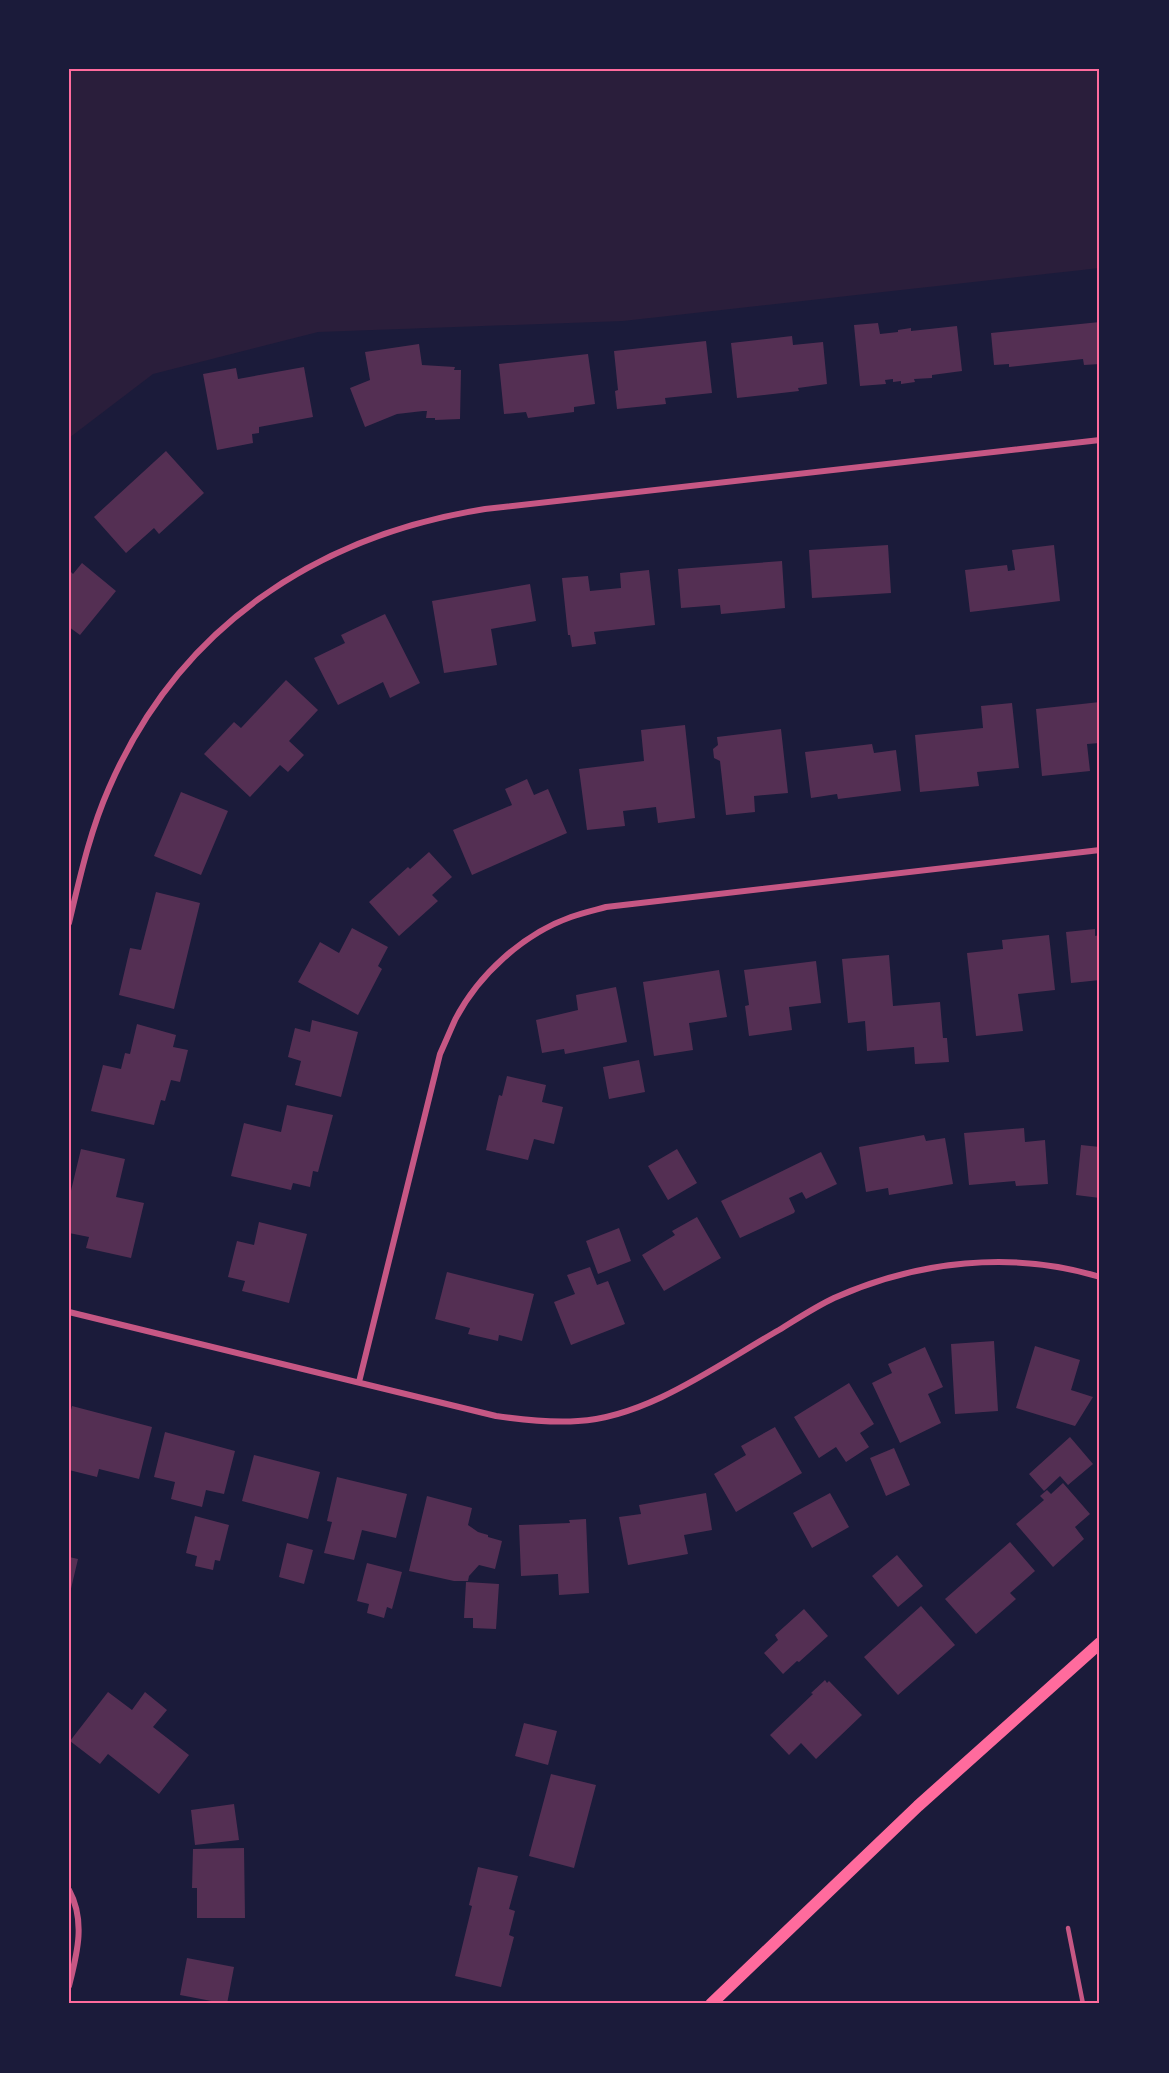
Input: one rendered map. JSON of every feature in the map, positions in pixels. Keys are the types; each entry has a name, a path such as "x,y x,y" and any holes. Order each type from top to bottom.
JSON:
{"main road":[{"path":"715,2002 927,1798 1100,1643"}],"street":[{"path":"69,922 93,826 126,751 147,716 198,652 228,624 268,592 329,556 366,539 405,526 475,511 1100,440"},
{"path":"359,1382 440,1054 456,1019 477,986 504,958 535,935 569,918 606,907 1100,850"},
{"path":"69,1312 496,1416 538,1422 580,1421 622,1413 661,1398 833,1298 894,1275 959,1263 992,1262 1057,1267 1100,1277"},
{"path":"69,1890 79,1922 79,1947 69,1986"}],"lane":[{"path":"1068,1928 1083,2004"}],"shaded area":[{"path":"69,69 1100,69 1100,268 623,321 318,332 153,374 69,438"}],"building":[{"path":"1100,322 1100,364 1084,365 1083,359 1009,367 1009,364 994,365 991,333"},
{"path":"878,323 880,334 911,328 911,331 957,326 962,371 932,375 932,378 914,379 915,382 901,384 901,381 893,382 893,379 885,380 886,384 860,386 854,325"},
{"path":"792,336 793,345 823,342 827,384 798,388 799,391 737,398 731,343"},
{"path":"706,341 712,393 665,398 666,404 617,409 615,391 618,390 614,351"},
{"path":"419,344 422,365 455,367 454,370 461,370 460,419 435,420 435,418 426,418 427,411 423,411 397,414 365,427 350,388 370,380 365,352"},
{"path":"588,354 595,404 574,407 574,412 528,418 526,412 504,414 499,364"},
{"path":"304,367 313,417 259,427 259,433 252,434 253,443 217,450 203,374 236,368 238,379"},
{"path":"166,451 204,493 159,534 154,528 126,553 94,517"},
{"path":"888,545 891,593 812,598 809,550"},
{"path":"1054,545 1060,601 970,612 965,570 1007,565 1008,571 1015,570 1012,550"},
{"path":"782,561 785,608 721,614 720,605 681,608 678,569"},
{"path":"82,563 116,591 80,635 69,627 69,570 73,574"},
{"path":"649,570 655,625 594,632 596,644 572,647 570,635 568,635 562,578 588,576 590,591 621,588 620,573"},
{"path":"530,584 536,621 491,629 497,665 444,673 432,601"},
{"path":"385,614 420,683 390,698 383,682 338,705 314,658 345,643 341,635"},
{"path":"286,680 318,710 289,741 304,755 288,772 280,765 250,797 204,754 234,722 241,728"},
{"path":"1100,702 1100,743 1087,744 1090,771 1042,776 1036,709"},
{"path":"1012,703 1019,768 977,772 979,786 920,792 915,735 983,728 981,706"},
{"path":"685,725 695,818 658,823 656,807 623,811 625,826 587,830 579,769 644,761 641,730"},
{"path":"781,729 788,793 754,796 755,812 726,815 720,761 714,758 713,749 718,745 717,737"},
{"path":"872,744 874,753 896,750 901,791 838,799 837,794 811,798 805,752"},
{"path":"527,779 534,795 548,789 567,833 472,875 453,830 512,805 505,789"},
{"path":"181,792 228,811 201,875 154,856"},
{"path":"429,852 452,877 432,895 438,901 399,936 369,902 408,867 410,869"},
{"path":"156,892 200,903 174,1009 119,995 130,948 141,950"},
{"path":"352,928 388,947 378,966 382,969 358,1015 298,982 320,942 339,953"},
{"path":"1095,929 1095,936 1100,935 1100,980 1071,983 1066,932"},
{"path":"1049,935 1055,990 1018,994 1023,1031 976,1036 967,953 1003,949 1002,940"},
{"path":"889,955 893,1006 940,1002 943,1038 947,1038 949,1062 915,1064 914,1047 867,1051 865,1021 848,1023 842,959"},
{"path":"816,961 821,1003 789,1007 792,1030 749,1036 745,1006 749,1005 744,970"},
{"path":"719,970 727,1017 689,1023 693,1050 654,1056 643,982"},
{"path":"616,987 627,1042 565,1054 564,1049 542,1053 536,1020 578,1010 576,995"},
{"path":"312,1020 358,1032 341,1097 295,1085 301,1061 288,1057 295,1028 310,1032"},
{"path":"137,1024 176,1035 173,1047 188,1050 180,1082 171,1080 165,1101 161,1100 154,1125 91,1111 103,1065 121,1069 125,1053 130,1054"},
{"path":"639,1060 645,1092 609,1099 603,1067"},
{"path":"507,1076 546,1085 542,1102 563,1107 554,1144 534,1139 528,1160 486,1150 499,1095 502,1096"},
{"path":"287,1105 333,1115 318,1172 313,1171 310,1187 293,1183 291,1190 231,1176 244,1123 281,1132"},
{"path":"1024,1128 1025,1142 1045,1140 1048,1184 1016,1186 1015,1181 969,1185 964,1133"},
{"path":"924,1135 926,1141 945,1138 953,1184 889,1195 888,1188 866,1192 859,1147"},
{"path":"1081,1145 1100,1147 1100,1198 1076,1195"},
{"path":"81,1149 125,1159 116,1197 144,1203 131,1258 86,1248 89,1237 69,1233 69,1199"},
{"path":"677,1149 697,1183 668,1200 648,1166"},
{"path":"821,1152 837,1184 806,1199 802,1192 789,1198 794,1213 740,1238 721,1201"},
{"path":"697,1217 721,1258 664,1291 642,1255 675,1235 672,1231"},
{"path":"259,1222 307,1234 289,1303 242,1291 245,1281 228,1277 237,1241 254,1245"},
{"path":"619,1228 631,1261 598,1274 586,1241"},
{"path":"590,1267 597,1285 608,1281 625,1324 571,1345 554,1302 575,1294 567,1275"},
{"path":"447,1272 534,1294 522,1341 499,1335 498,1341 468,1334 470,1328 435,1319"},
{"path":"994,1341 998,1411 955,1414 951,1344"},
{"path":"1035,1346 1080,1360 1071,1390 1093,1397 1075,1426 1016,1408"},
{"path":"925,1347 943,1387 928,1394 941,1423 900,1443 872,1383 892,1373 888,1364"},
{"path":"849,1383 874,1424 860,1433 869,1447 846,1462 836,1447 819,1458 794,1417"},
{"path":"72,1406 152,1427 139,1479 99,1469 97,1477 69,1470 69,1417"},
{"path":"775,1427 802,1473 736,1512 714,1474 746,1455 741,1446"},
{"path":"165,1432 235,1451 224,1494 206,1490 202,1507 171,1499 175,1482 154,1477"},
{"path":"1070,1437 1093,1464 1068,1485 1060,1476 1044,1491 1029,1474"},
{"path":"894,1448 910,1485 886,1496 870,1458"},
{"path":"254,1455 320,1472 308,1519 242,1501"},
{"path":"337,1477 407,1494 396,1538 362,1530 354,1560 324,1553 332,1522 327,1521"},
{"path":"1063,1483 1090,1514 1075,1527 1084,1539 1053,1567 1016,1524 1044,1500 1040,1496 1047,1490 1051,1494"},
{"path":"706,1493 712,1530 684,1535 688,1554 628,1565 619,1517 641,1514 639,1505"},
{"path":"830,1493 849,1527 812,1548 793,1513"},
{"path":"427,1496 472,1508 468,1525 488,1537 502,1541 495,1569 479,1565 469,1576 468,1581 454,1581 409,1571"},
{"path":"195,1516 229,1525 220,1561 215,1560 213,1570 195,1566 197,1556 186,1553"},
{"path":"586,1519 589,1593 559,1595 558,1574 521,1576 519,1525 570,1523 569,1520"},
{"path":"1010,1542 1035,1571 1010,1593 1016,1599 976,1634 945,1599"},
{"path":"287,1543 313,1550 304,1584 279,1577"},
{"path":"897,1555 923,1586 898,1607 872,1576"},
{"path":"69,1557 78,1559 70,1593 69,1593"},
{"path":"367,1563 402,1572 392,1609 387,1607 384,1618 367,1613 369,1604 357,1601"},
{"path":"466,1582 499,1584 496,1629 473,1628 473,1618 464,1618"},
{"path":"921,1606 955,1645 898,1695 864,1657"},
{"path":"804,1609 828,1636 783,1674 764,1653 778,1640 775,1635"},
{"path":"825,1680 827,1683 829,1681 862,1715 816,1759 801,1743 789,1755 770,1735"},
{"path":"108,1692 132,1710 145,1692 167,1710 153,1727 189,1755 159,1794 108,1754 100,1764 70,1741"},
{"path":"524,1723 557,1731 548,1765 515,1756"},
{"path":"551,1774 596,1785 574,1868 529,1856"},
{"path":"234,1804 239,1840 195,1845 191,1810"},
{"path":"244,1848 245,1918 197,1918 197,1888 192,1888 193,1849"},
{"path":"478,1867 518,1876 509,1909 515,1911 509,1935 514,1937 501,1987 455,1976 472,1906 469,1905"},
{"path":"187,1958 234,1967 227,2004 180,1995"}]}
